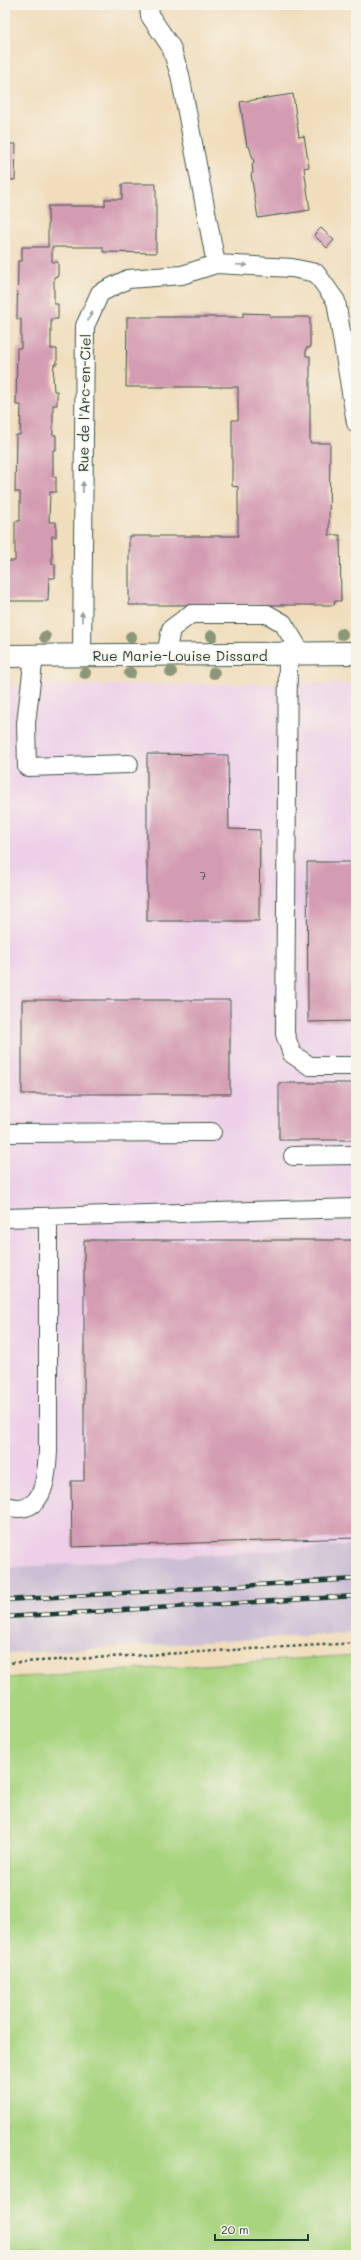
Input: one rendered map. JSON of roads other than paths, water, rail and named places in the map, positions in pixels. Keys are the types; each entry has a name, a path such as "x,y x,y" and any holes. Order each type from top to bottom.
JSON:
{"street":[{"name":"Rue Marie-Louise Dissard","path":"5,656 356,653"}],"lane":[{"path":"149,5 150,16 171,47 180,74 216,264"},
{"name":"Rue de l'Arc-en-Ciel","path":"82,656 85,326 100,293 128,279 182,275 216,264 292,268 316,273 336,301 356,423"},
{"path":"166,655 171,629 191,614 267,614 283,623 295,654 286,1034 292,1054 310,1066 356,1066"},
{"path":"34,656 26,723 27,767 129,764"},
{"path":"5,1133 212,1132"},
{"path":"293,1156 356,1155"},
{"path":"5,1218 356,1208"},
{"path":"5,1506 19,1508 37,1500 44,1488 46,1479 48,1452 48,1217"}],"railway":[{"path":"5,1600 356,1579"},
{"path":"5,1617 356,1596"}]}
